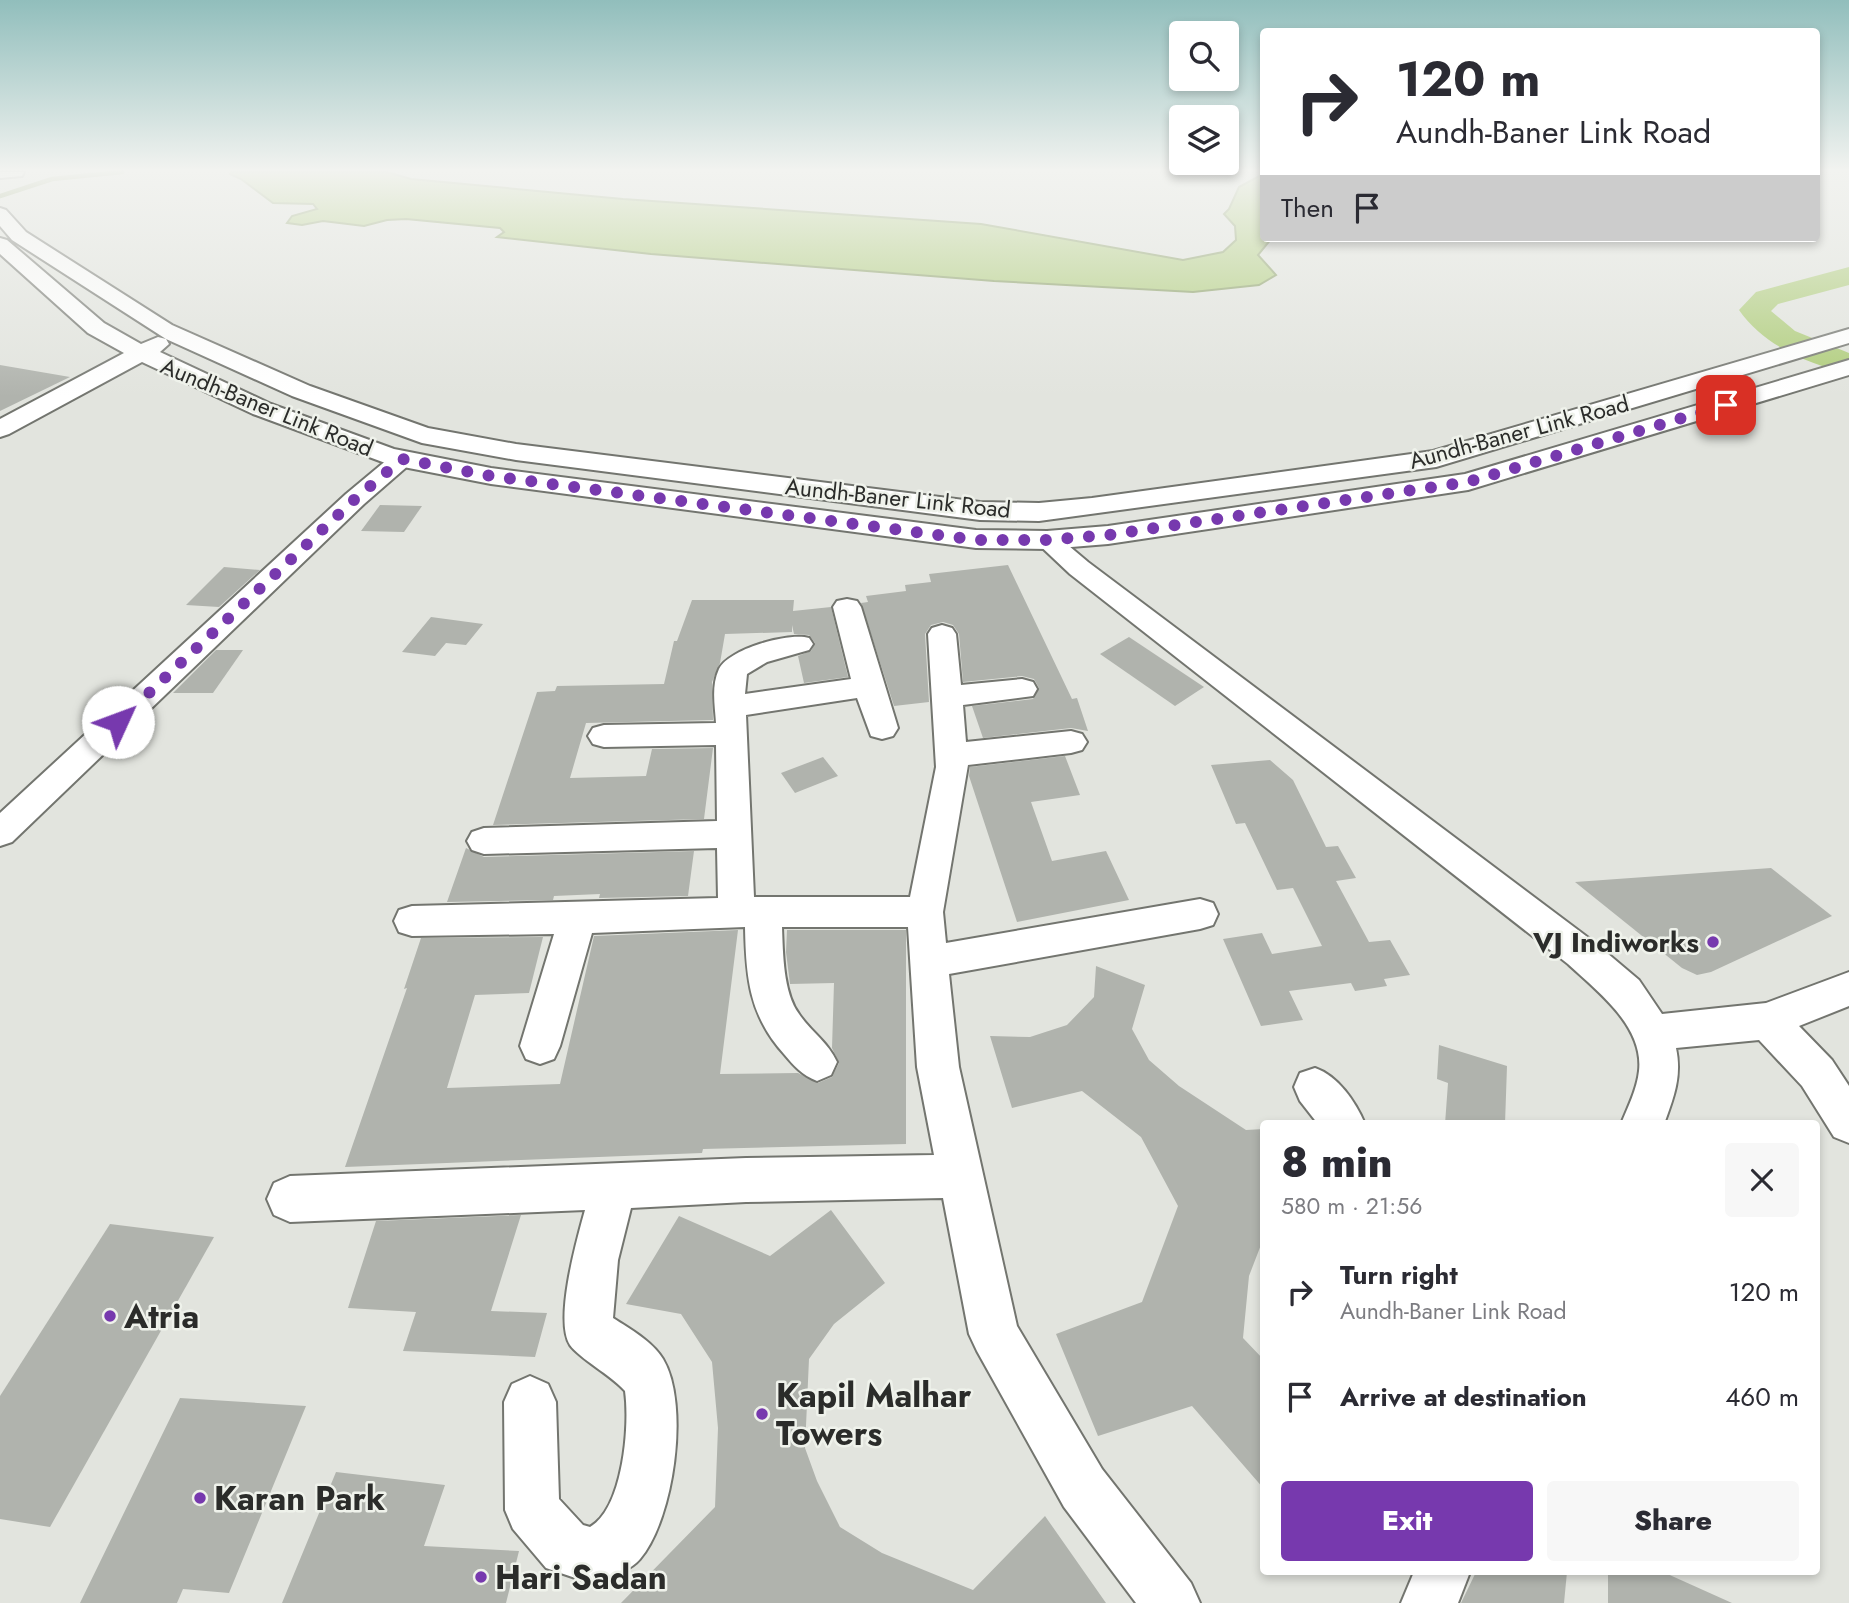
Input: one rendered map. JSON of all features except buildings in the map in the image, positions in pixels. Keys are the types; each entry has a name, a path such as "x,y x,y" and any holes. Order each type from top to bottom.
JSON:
{"main road":[{"name":"Aundh-Baner Link Road","path":"17,247 96,328 141,353 262,409 402,459 491,476 976,540 1043,526 1105,505 1436,458 1849,336"},
{"name":"Aundh-Baner Link Road","path":"22,247 174,335 300,391 422,435 466,444 980,511 1043,526 1135,531 1468,482 1849,367"},
{"path":"0,429 174,335"}],"street":[{"path":"0,833 355,499 402,459"},
{"path":"1043,526 1079,568 1581,953 1625,992 1652,1033 1660,1069 1653,1098 1644,1120"},
{"path":"847,607 882,728"},
{"path":"942,634 952,767 925,912 938,1067 994,1334 1083,1488 1171,1603"},
{"path":"799,644 757,655 734,668 730,681 729,720 733,834 749,912 780,1022 817,1062"},
{"path":"604,736 729,720 868,686"},
{"path":"947,697 1022,689"},
{"path":"952,755 1071,742"},
{"path":"484,841 733,834"},
{"path":"412,921 749,912 925,912"},
{"path":"929,962 1200,914"},
{"path":"540,1046 574,930 579,921 589,918"},
{"path":"1652,1033 1767,1020 1849,989"},
{"path":"1767,1020 1816,1073 1849,1123"},
{"path":"1315,1087 1341,1120"},
{"path":"290,1199 746,1180 961,1176"},
{"path":"530,1402 532,1510 566,1548 593,1556 621,1540 639,1502 651,1443 653,1409 646,1378 618,1351 588,1329 595,1260 614,1187"},
{"path":"1430,1603 1441,1575"}],"shaded area":[{"path":"586,247 1109,247 1183,260 1223,252 1229,247 1265,247 1258,255 1276,275 1259,285 1193,292 994,281"}],"waterway":[{"path":"1849,276 1767,298 1754,310 1762,321 1784,337 1849,364"}],"place":[{"name":"VJ Indiworks","path":"1713,942"},
{"name":"Atria","path":"110,1316"},
{"name":"Kapil Malhar Towers","path":"762,1414"},
{"name":"Karan Park","path":"200,1498"},
{"name":"Hari Sadan","path":"481,1577"}],"route":[{"path":"118,722 355,499 402,459 491,476 976,540 1047,540 1108,535 1468,482 1726,405"}]}
